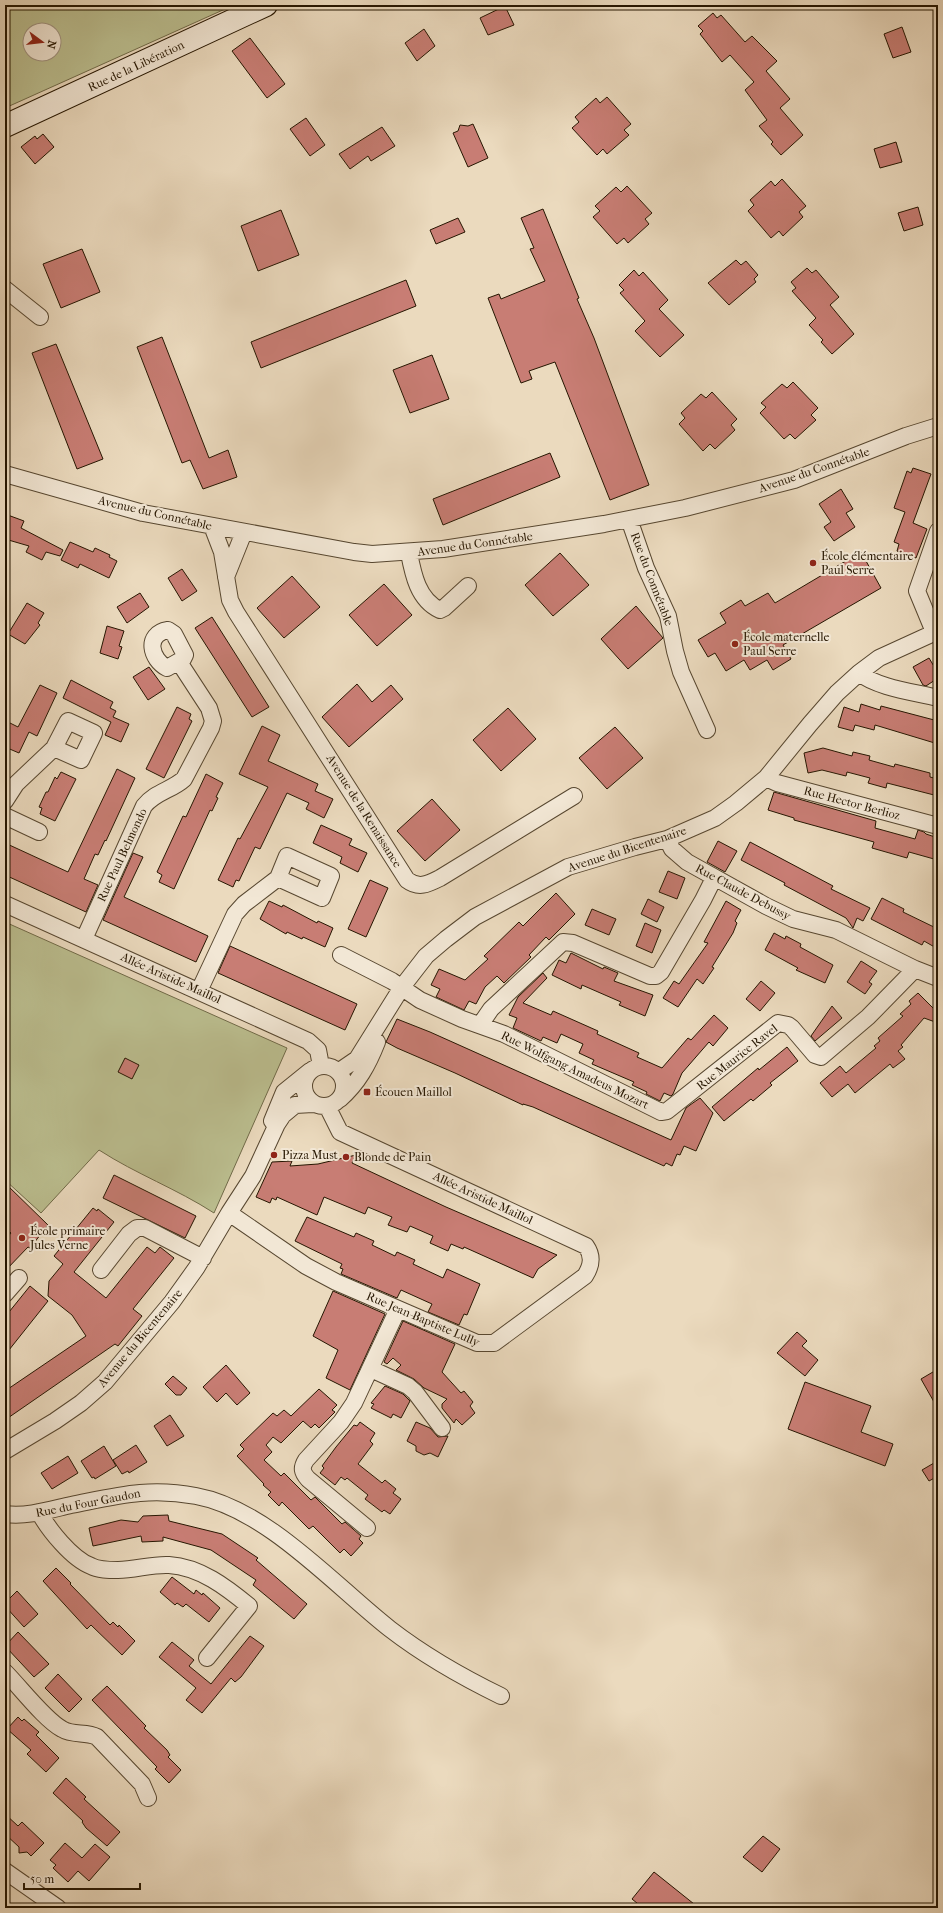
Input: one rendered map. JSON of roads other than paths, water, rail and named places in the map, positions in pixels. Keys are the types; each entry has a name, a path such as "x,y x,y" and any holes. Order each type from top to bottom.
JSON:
{"main road":[{"name":"Rue de la Libération","path":"5,126 266,5"}],"street":[{"path":"5,289 40,317"},
{"name":"Avenue du Connétable","path":"5,474 143,513 354,552 372,554 409,553 451,548 629,519 685,508 788,482 906,436 938,426"},
{"name":"Rue du Connétable","path":"629,519 646,568 668,616 681,672 707,730"},
{"path":"212,526 222,552 226,577"},
{"path":"936,632 917,591 938,531"},
{"path":"226,577 244,532"},
{"path":"409,553 416,585 435,607 440,610 468,586"},
{"name":"Avenue de la Renaissance","path":"226,577 230,600 236,612 407,880 413,884 427,884 440,878 574,796"},
{"name":"Avenue du Bicentenaire","path":"338,1072 357,1059 402,987 426,956 446,939 489,910 568,867 667,839 715,818 766,778 815,719 859,673 879,658 936,632"},
{"name":"Rue Paul Belmondo","path":"84,939 144,806 149,799 178,784 184,779 211,728 213,721 210,708 179,662"},
{"path":"859,673 866,679 938,698"},
{"path":"5,801 16,784 54,748"},
{"name":"Rue Hector Berlioz","path":"766,778 784,785 938,826"},
{"path":"5,816 39,832"},
{"name":"Rue Claude Debussy","path":"667,839 672,849 687,862 714,878 793,919 836,930 915,969 938,978"},
{"path":"199,991 235,914 244,904 278,878"},
{"path":"480,1025 492,1009 563,942 573,943 650,976 656,976 661,972 703,900 714,878"},
{"name":"Allée Aristide Maillol","path":"5,904 308,1041 318,1050 316,1068"},
{"name":"Rue Wolfgang Amadeus Mozart","path":"341,955 374,970 420,1000 504,1034 661,1112"},
{"name":"Rue Maurice Ravel","path":"661,1112 667,1111 778,1023 788,1025 815,1055 821,1057 868,1017 915,969"},
{"name":"Avenue du Bicentenaire","path":"5,1451 55,1421 81,1403 105,1382 172,1302 203,1258 229,1212 253,1176 277,1124 283,1115 295,1104 326,1103 355,1084 364,1072 372,1056 390,1007"},
{"path":"316,1068 332,1068 338,1072 344,1084 344,1090 326,1103 305,1093 304,1084 316,1068"},
{"name":"Avenue du Bicentenaire","path":"229,1212 236,1190 277,1112 284,1092 316,1068"},
{"name":"Allée Aristide Maillol","path":"326,1103 340,1132 586,1246"},
{"name":"Rue Jean-Baptiste Lully","path":"229,1212 306,1266 336,1282 477,1343 494,1344 585,1276 591,1261 591,1253 586,1246"},
{"path":"101,1270 129,1234 137,1228 146,1228 203,1258"},
{"path":"5,1294 19,1278"},
{"path":"367,1528 308,1479 303,1473 302,1468 306,1460 341,1422 354,1402 371,1369 398,1309"},
{"path":"371,1369 408,1386 415,1392 442,1428"},
{"name":"Rue du Four Gaudon","path":"5,1514 39,1512 126,1494 145,1492 197,1496 220,1502 248,1515 291,1546 391,1629 434,1660 467,1680 501,1696"},
{"path":"39,1512 46,1526 54,1536 91,1567 118,1570 170,1565 186,1568 217,1582 249,1606 207,1658"},
{"path":"5,1672 57,1727 71,1733 92,1734 97,1737 142,1784 148,1798"},
{"path":"5,1871 58,1908"}],"place":[{"name":"École élémentaire Paul Serre","path":"813,563"},
{"name":"École maternelle Paul Serre","path":"735,644"},
{"name":"Écouen Maillol","path":"367,1092"},
{"name":"Pizza Must","path":"274,1155"},
{"name":"Blonde de Pain","path":"346,1157"},
{"name":"École primaire Jules Verne","path":"22,1238"}]}
